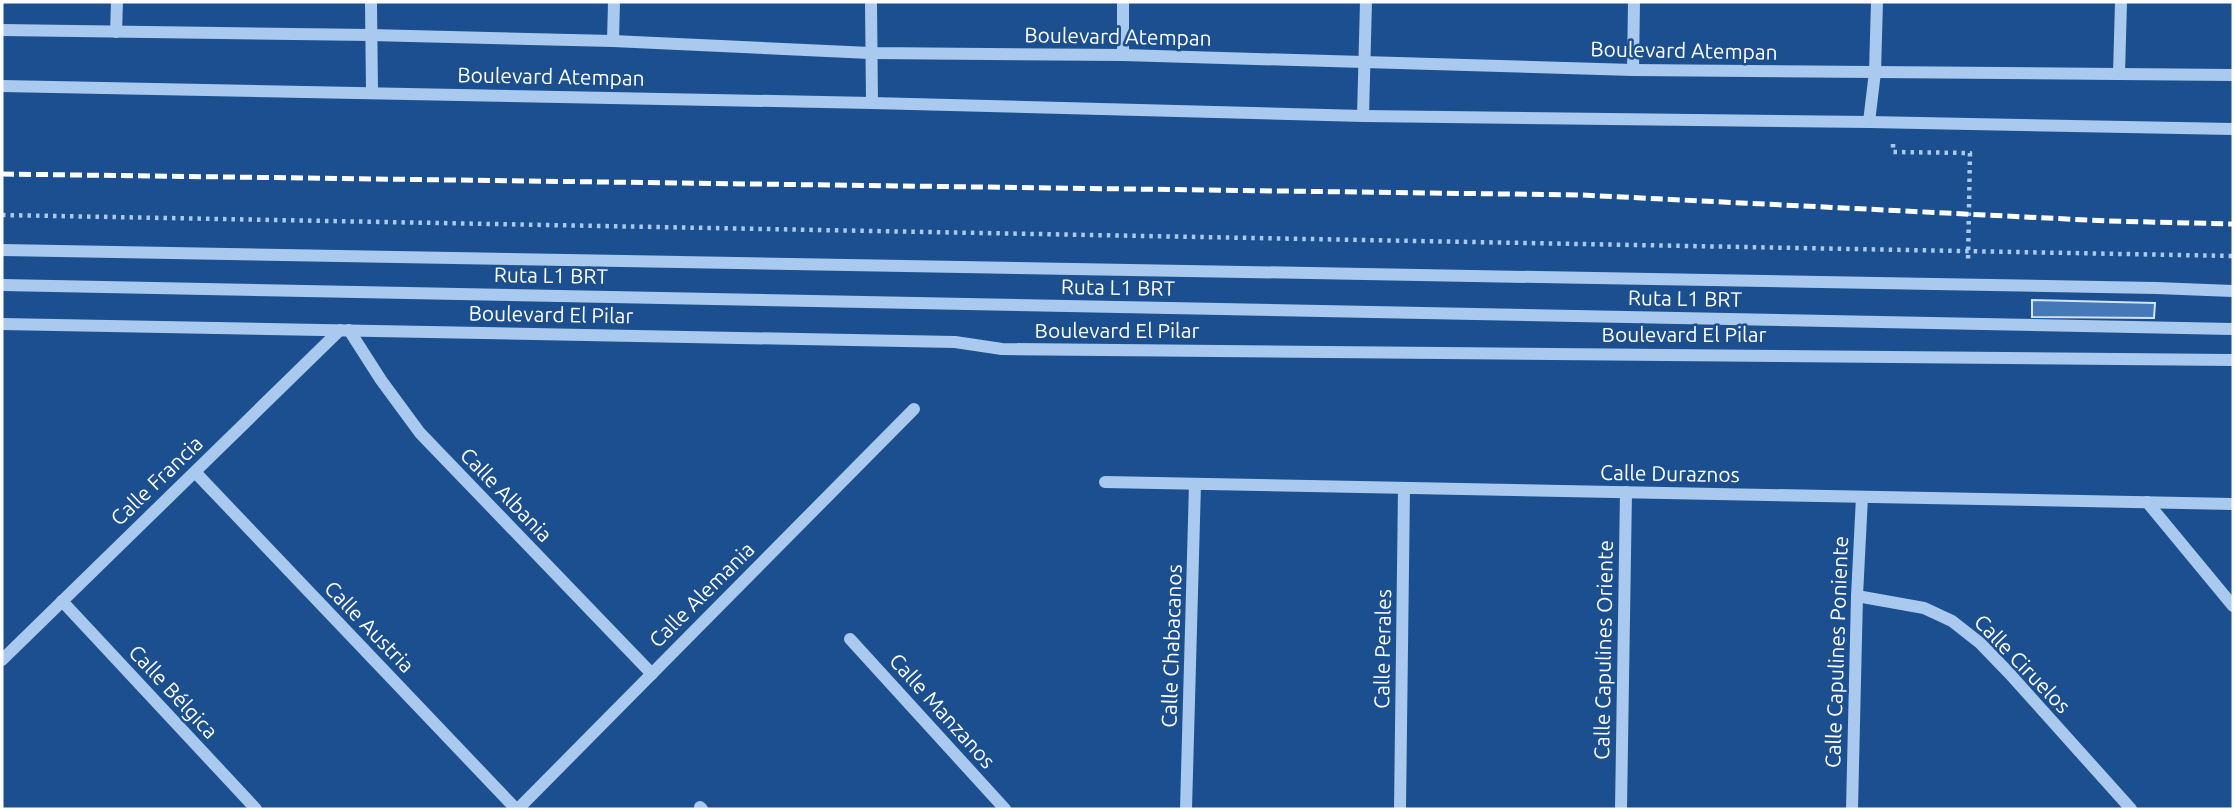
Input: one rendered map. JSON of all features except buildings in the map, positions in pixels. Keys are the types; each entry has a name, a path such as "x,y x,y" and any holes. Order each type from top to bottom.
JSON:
{"street":[{"path":"116,32 117,2"},
{"path":"371,2 372,92"},
{"path":"613,41 614,2"},
{"path":"871,2 872,103"},
{"path":"1123,2 1123,55"},
{"path":"1363,116 1366,2"},
{"path":"1633,70 1634,2"},
{"path":"1869,122 1875,72 1877,2"},
{"path":"2119,74 2121,2"},
{"name":"Boulevard Atempan","path":"2,30 370,35 613,41 870,53 1123,55 1633,70 2233,75"},
{"name":"Boulevard Atempan","path":"2,86 872,103 1363,116 2233,129"},
{"name":"Ruta L1 BRT","path":"2,250 2233,291"},
{"name":"Ruta L1 BRT","path":"2,285 2233,329"},
{"name":"Boulevard El Pilar","path":"2,324 956,342 1002,349 2233,360"},
{"name":"Calle Francia","path":"2,660 345,330"},
{"name":"Calle Albania","path":"345,330 420,433 652,674"},
{"name":"Calle Alemania","path":"517,809 914,408"},
{"name":"Calle Austria","path":"195,472 517,809"},
{"name":"Calle Duraznos","path":"1105,482 2233,504"},
{"name":"Calle Chabacanos","path":"1186,809 1195,484"},
{"name":"Calle Perales","path":"1400,809 1404,488"},
{"name":"Calle Capulines Oriente","path":"1621,809 1626,492"},
{"name":"Calle Capulines Poniente","path":"1852,809 1862,497"},
{"path":"2147,502 2233,606"},
{"name":"Calle Ciruelos","path":"1857,596 1924,608 1952,621 1980,643 2131,809"},
{"name":"Calle Bélgica","path":"62,601 256,809"},
{"name":"Calle Manzanos","path":"850,639 1005,809"}],"path":[{"path":"1893,152 1970,153 1968,263"},
{"path":"2,215 2233,256"}],"railway":[{"path":"2,174 1581,195 2107,221 2233,224"}]}
